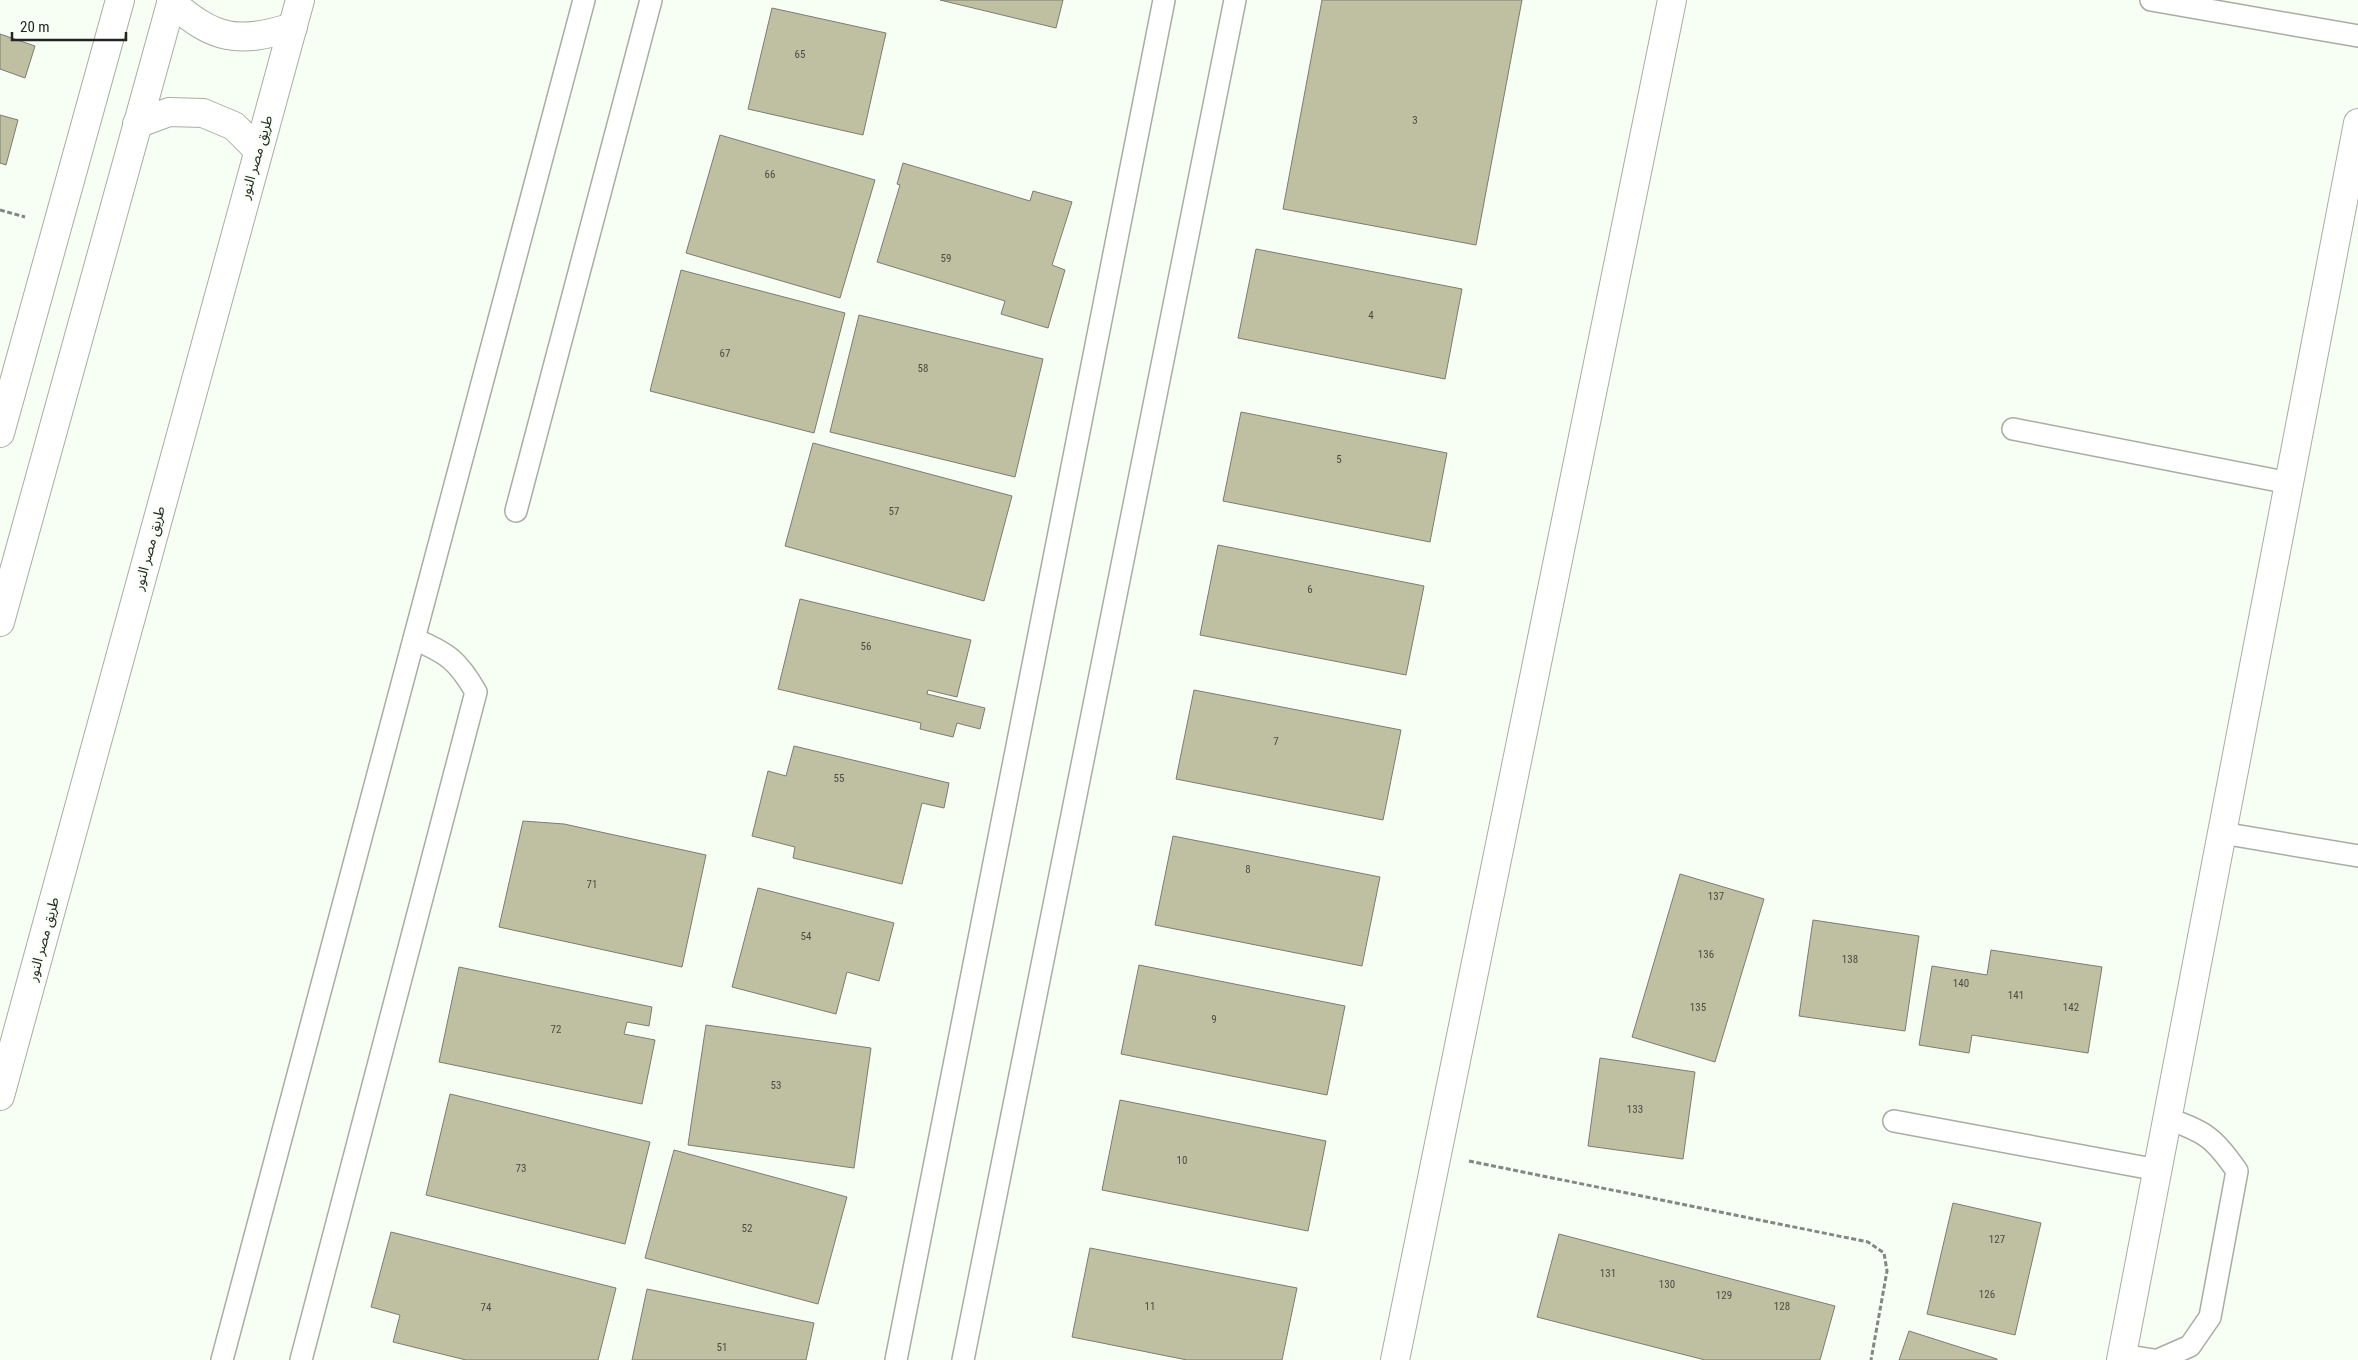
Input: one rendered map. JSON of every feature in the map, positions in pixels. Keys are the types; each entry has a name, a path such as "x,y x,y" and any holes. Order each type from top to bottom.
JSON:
{"street":[{"path":"0,433 120,0"},
{"name":"طريق مصر النور","path":"0,1096 300,0"},
{"path":"1395,1360 1672,0"},
{"path":"0,622 172,1 197,24 228,36 261,37 293,27"},
{"path":"138,124 169,112 203,113 234,126 258,150"},
{"path":"2121,1358 2358,123"}],"lane":[{"path":"222,1360 584,0"},
{"path":"516,511 651,0"},
{"path":"896,1360 1164,0"},
{"path":"963,1360 1235,0"},
{"path":"2152,0 2358,36"},
{"path":"2013,429 2289,483"},
{"path":"301,1360 476,692 462,668 440,650 414,639"},
{"path":"2222,833 2358,856"},
{"path":"2121,1358 2156,1360 2190,1346 2210,1317 2237,1171 2220,1146 2196,1128 2168,1119"},
{"path":"1894,1122 2158,1170"}],"path":[{"path":"1437,1155 1868,1242 1884,1253 1888,1271 1871,1360"}],"building":[{"path":"940,0 1063,0 1056,28"},
{"path":"1322,0 1522,0 1476,245 1283,209"},
{"path":"772,8 886,33 863,135 748,109"},
{"path":"0,34 35,46 25,78 0,69"},
{"path":"0,115 18,120 6,165 0,163"},
{"path":"720,135 875,180 840,298 686,253"},
{"path":"903,163 1030,201 1033,191 1072,202 1052,265 1065,270 1048,328 1001,314 1005,301 877,262 900,185 897,184"},
{"path":"1256,249 1462,289 1445,379 1238,338"},
{"path":"681,270 845,313 814,433 650,391"},
{"path":"859,315 1043,359 1015,477 830,432"},
{"path":"1241,412 1447,453 1430,542 1223,501"},
{"path":"813,443 1012,496 984,601 785,546"},
{"path":"1218,545 1424,586 1406,675 1200,635"},
{"path":"800,599 971,640 957,697 928,690 927,694 985,708 980,729 957,723 953,737 920,729 921,723 778,689"},
{"path":"1194,690 1401,730 1383,820 1176,779"},
{"path":"794,746 949,783 944,808 922,803 902,884 793,858 795,847 752,836 768,771 786,776"},
{"path":"523,821 564,824 706,855 682,967 499,927"},
{"path":"1173,836 1380,877 1362,966 1155,925"},
{"path":"1680,874 1764,899 1715,1062 1632,1037"},
{"path":"758,888 894,923 879,981 847,972 836,1014 732,987"},
{"path":"1813,920 1919,936 1905,1031 1799,1016"},
{"path":"1991,950 2102,967 2088,1053 1972,1035 1969,1053 1919,1045 1932,966 1987,975"},
{"path":"1139,965 1345,1006 1327,1095 1121,1054"},
{"path":"459,967 652,1007 649,1026 627,1022 624,1034 655,1040 642,1104 439,1062"},
{"path":"706,1025 871,1048 854,1168 688,1145"},
{"path":"1600,1058 1695,1072 1683,1159 1588,1146"},
{"path":"450,1094 650,1142 625,1244 426,1195"},
{"path":"1120,1100 1326,1141 1308,1231 1102,1190"},
{"path":"674,1150 847,1197 818,1304 645,1258"},
{"path":"1953,1203 2041,1223 2015,1335 1927,1314"},
{"path":"391,1232 616,1288 598,1360 466,1360 393,1342 400,1315 371,1307"},
{"path":"1559,1234 1835,1306 1820,1360 1705,1360 1537,1317"},
{"path":"1090,1248 1297,1288 1282,1360 1187,1360 1072,1337"},
{"path":"647,1289 814,1323 806,1360 632,1360"},
{"path":"1909,1331 1997,1359 1997,1360 1899,1360"}]}
